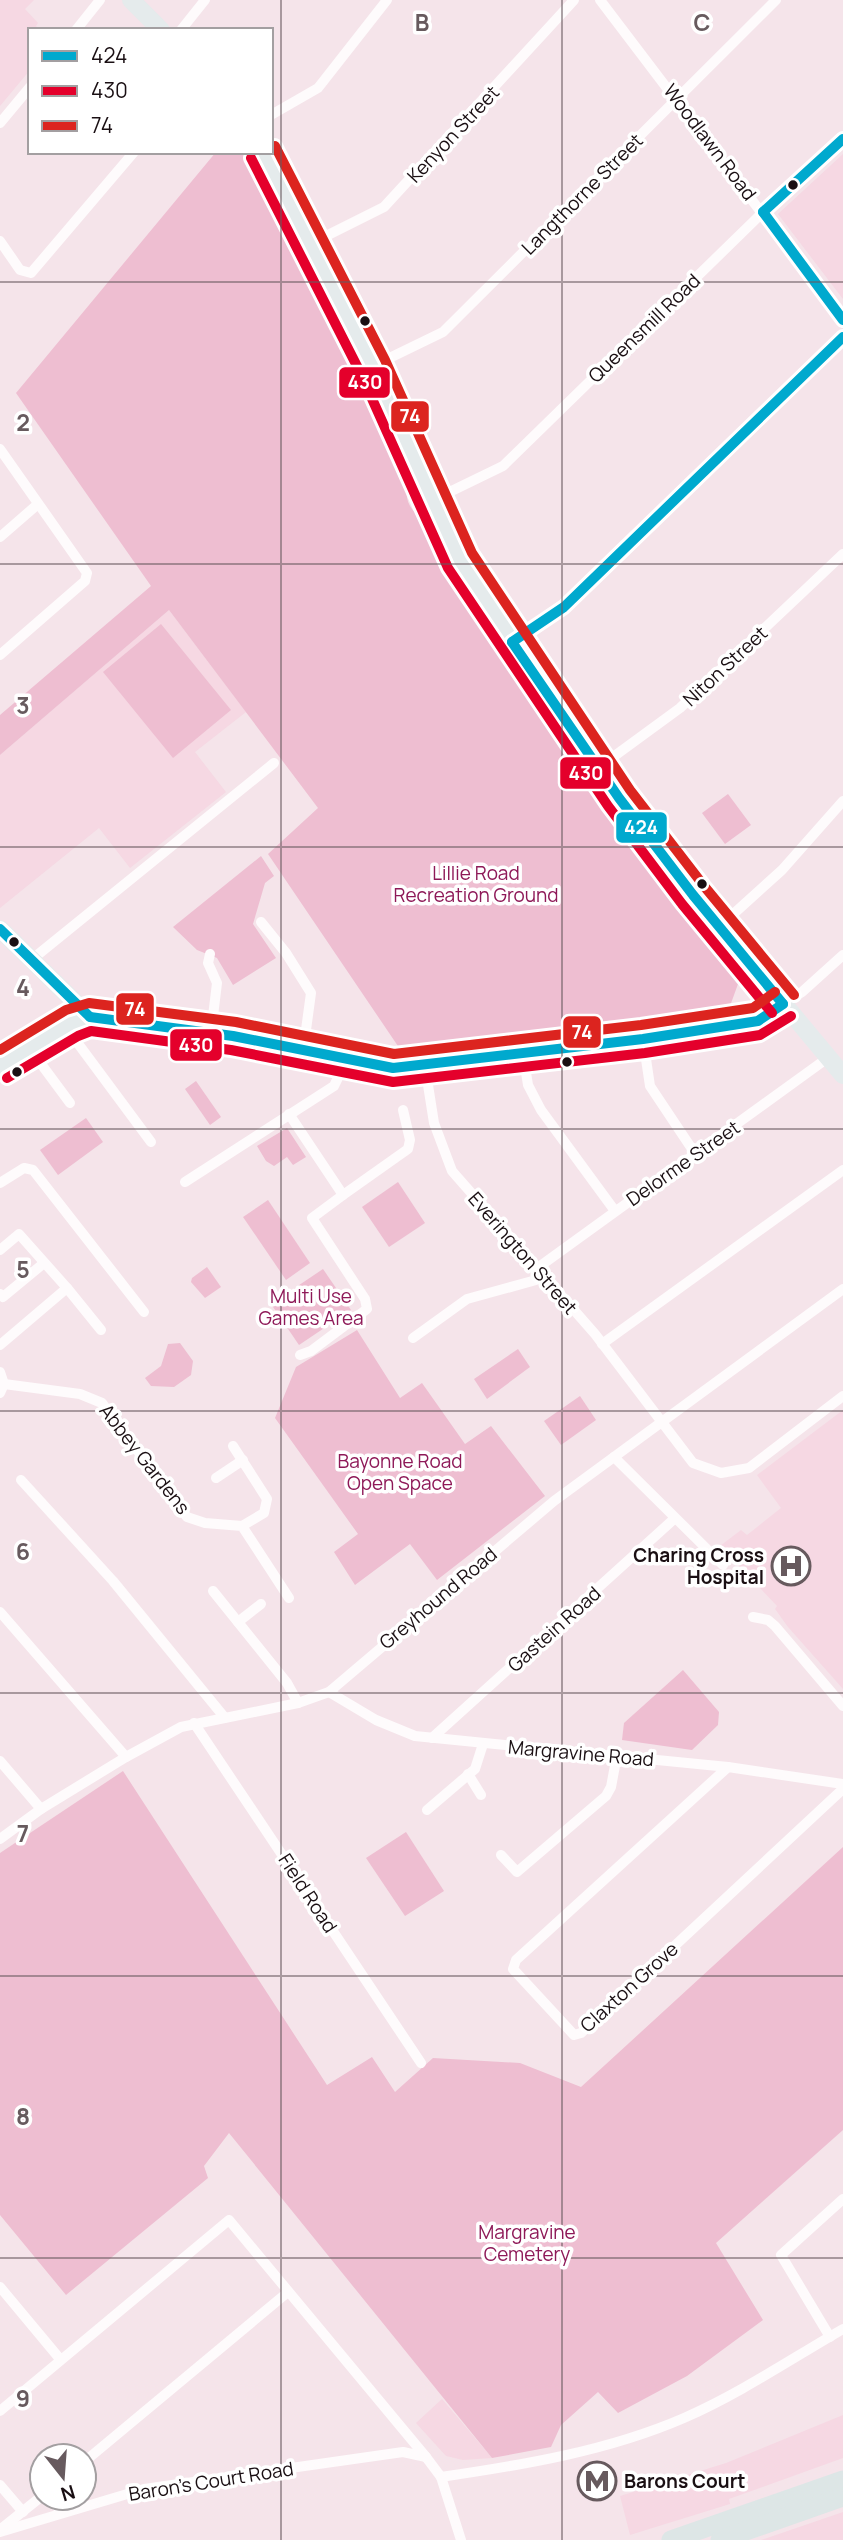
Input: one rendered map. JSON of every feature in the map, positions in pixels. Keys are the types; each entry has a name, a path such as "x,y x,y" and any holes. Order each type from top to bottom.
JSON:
{"highway":[{"path":"671,2540 843,2480"},
{"path":"720,2540 843,2497"}],"main road":[{"path":"131,0 159,28"},
{"path":"264,154 373,366 460,560 598,768 719,927 843,1075"},
{"path":"0,929 90,1017"},
{"path":"0,1066 65,1026 90,1017 211,1032 346,1061 393,1068 643,1039 758,1021 783,1004"}],"street":[{"path":"78,28 100,0"},
{"path":"183,28 205,0"},
{"path":"273,114 318,88 387,0"},
{"name":"Kenyon Street","path":"312,243 384,207 574,0"},
{"name":"Woodlawn Road","path":"600,0 843,320"},
{"name":"Langthorne Street","path":"373,366 443,332 776,0"},
{"path":"0,123 28,89"},
{"name":"Queensmill Road","path":"433,500 503,466 763,212 843,139"},
{"path":"0,241 20,270 31,273 132,154"},
{"path":"512,642 564,607 843,337"},
{"path":"0,449 87,573 85,581 0,655"},
{"path":"0,537 38,504"},
{"name":"Niton Street","path":"598,768 680,708 843,554"},
{"path":"30,961 274,763"},
{"path":"719,927 782,870 843,801"},
{"path":"261,922 301,974 311,993 303,1052"},
{"path":"210,954 208,963 217,983 211,1032"},
{"path":"783,1004 802,992 843,955"},
{"path":"65,1026 150,1142"},
{"path":"643,1039 650,1086 696,1155"},
{"path":"30,1049 70,1103"},
{"path":"523,1054 528,1084 541,1110 615,1211"},
{"name":"Delorme Street","path":"413,1338 467,1299 536,1280 539,1272 615,1211 829,1057"},
{"path":"185,1182 334,1086 346,1061"},
{"name":"Everington Street","path":"425,1066 434,1123 452,1171 602,1344 693,1463 721,1473 749,1468 843,1396"},
{"path":"300,1355 311,1351 367,1309 365,1299 312,1218 408,1149 410,1140 403,1110"},
{"path":"289,1114 343,1195"},
{"path":"0,1183 24,1168 33,1170 145,1312"},
{"path":"602,1344 843,1170"},
{"path":"0,1250 19,1234 101,1331"},
{"path":"0,1294 3,1297 44,1263"},
{"path":"0,1345 67,1288"},
{"name":"Greyhound Road","path":"0,1839 41,1809 174,1730 194,1723 298,1703 329,1692 473,1567 554,1501 843,1289"},
{"path":"0,1371 2,1389"},
{"name":"Abbey Gardens","path":"2,1389 95,1398 106,1407 187,1517 205,1523 242,1526"},
{"path":"233,1446 265,1493 268,1505 264,1513 242,1526 289,1598"},
{"path":"614,1457 723,1565"},
{"path":"216,1478 243,1460"},
{"path":"21,1480 113,1581 225,1718"},
{"name":"Gastein Road","path":"432,1738 674,1519"},
{"path":"213,1591 288,1683 298,1703"},
{"path":"238,1622 261,1604"},
{"path":"0,1612 126,1757"},
{"path":"753,1617 768,1620 775,1626 843,1706"},
{"name":"Margravine Road","path":"329,1692 395,1729 432,1738 617,1755 843,1784"},
{"name":"Field Road","path":"194,1723 421,2063"},
{"path":"427,1810 478,1763 483,1744"},
{"path":"501,1855 517,1872 599,1805 611,1787 617,1755"},
{"path":"0,1761 41,1809"},
{"name":"Claxton Grove","path":"728,1768 516,1961 513,1969 573,2035 581,2033 843,1789"},
{"path":"468,1774 481,1795"},
{"path":"830,2336 781,2255 843,2199"},
{"path":"0,2411 229,2220 404,2427 441,2477 460,2537"},
{"path":"2,2292 60,2360"},
{"path":"98,2450 288,2292"},
{"path":"441,2477 543,2460 665,2426 719,2402 843,2329"},
{"path":"402,2452 404,2427"},
{"name":"Baron's Court Road","path":"98,2501 144,2489 204,2479 402,2452 426,2457"},
{"path":"0,2485 23,2512"},
{"path":"0,2531 28,2508"},
{"name":"Baron's Court Road","path":"0,2531 60,2512"}],"shaded area":[{"path":"0,0 34,0 25,9 38,23 38,28 28,28 28,72 0,106"},
{"path":"843,154 843,299 778,214"},
{"path":"169,610 246,712 195,752 226,792 130,868 99,828 0,908 0,755"},
{"name":"Charing Cross Hospital","path":"843,1410 843,1689 788,1627 775,1609 777,1606 720,1546 741,1530 747,1535 781,1508 757,1475"},
{"path":"442,2399 492,2458 463,2460 446,2456 416,2423"},
{"path":"843,2415 843,2458 729,2499 730,2504 630,2535 620,2496 726,2463"},
{"path":"843,2512 843,2540 761,2540"}],"green space":[{"name":"Lillie Road Recreation Ground","path":"214,154 253,154 367,379 411,479 407,492 409,505 418,515 431,521 479,609 520,673 664,874 746,979 751,989 738,984 730,1006 745,1013 654,1027 404,1055 268,854 318,808 169,610 0,755 0,715 151,586 16,393"},
{"path":"161,624 231,710 173,758 103,672"},
{"path":"728,794 751,825 725,844 702,813"},
{"path":"261,856 274,876 265,883 253,924 276,958 233,985 217,958 197,950 173,927"},
{"path":"196,1081 221,1117 210,1125 185,1089"},
{"path":"86,1118 103,1142 58,1175 40,1150"},
{"path":"287,1128 306,1157 293,1165 287,1157 274,1166 266,1161 257,1146"},
{"path":"398,1182 425,1223 389,1247 362,1207"},
{"path":"268,1200 310,1263 286,1280 243,1217"},
{"path":"207,1267 221,1287 205,1298 191,1282 192,1278"},
{"name":"Multi Use Games Area","path":"323,1269 351,1310 299,1345 271,1304"},
{"name":"Bayonne Road Open Space","path":"357,1330 400,1398 422,1383 465,1444 491,1426 545,1496 437,1580 410,1544 355,1585 334,1552 358,1534 275,1418 296,1367"},
{"path":"180,1343 193,1361 191,1375 174,1387 151,1386 145,1378 161,1366 168,1344"},
{"path":"518,1349 530,1367 487,1399 474,1379"},
{"path":"580,1396 596,1420 561,1445 544,1421"},
{"path":"683,1670 719,1712 718,1725 692,1750 622,1740 624,1723"},
{"name":"Margravine Cemetery","path":"123,1771 327,2085 372,2057 395,2092 433,2058 520,2063 581,2087 843,1847 843,2130 716,2243 763,2320 687,2376 618,2413 598,2392 561,2425 551,2447 492,2458 229,2133 204,2166 208,2178 66,2295 0,2215 0,1853"},
{"path":"406,1832 444,1891 405,1916 366,1858"}],"transit line":[{"name":"424","path":"763,212 843,139"},
{"name":"74","path":"275,146 385,360 472,553 630,790 704,886 794,995"},
{"name":"430","path":"251,158 360,372 448,568 608,806 682,904 772,1013"},
{"name":"424","path":"763,212 843,320"},
{"name":"424","path":"512,642 564,607 843,337"},
{"name":"424","path":"512,642 619,798 693,895 783,1004"},
{"name":"424","path":"0,929 90,1017"},
{"name":"74","path":"0,1050 66,1010 89,1003 236,1022 394,1054 641,1025 753,1008 775,992"},
{"name":"424","path":"90,1017 233,1036 393,1068 643,1039 758,1021 783,1004"},
{"name":"430","path":"7,1078 91,1031 231,1050 393,1082 645,1053 760,1035 791,1016"}],"place":[{"name":"Charing Cross Hospital","path":"791,1566"},
{"name":"Barons Court","path":"597,2481"}]}
